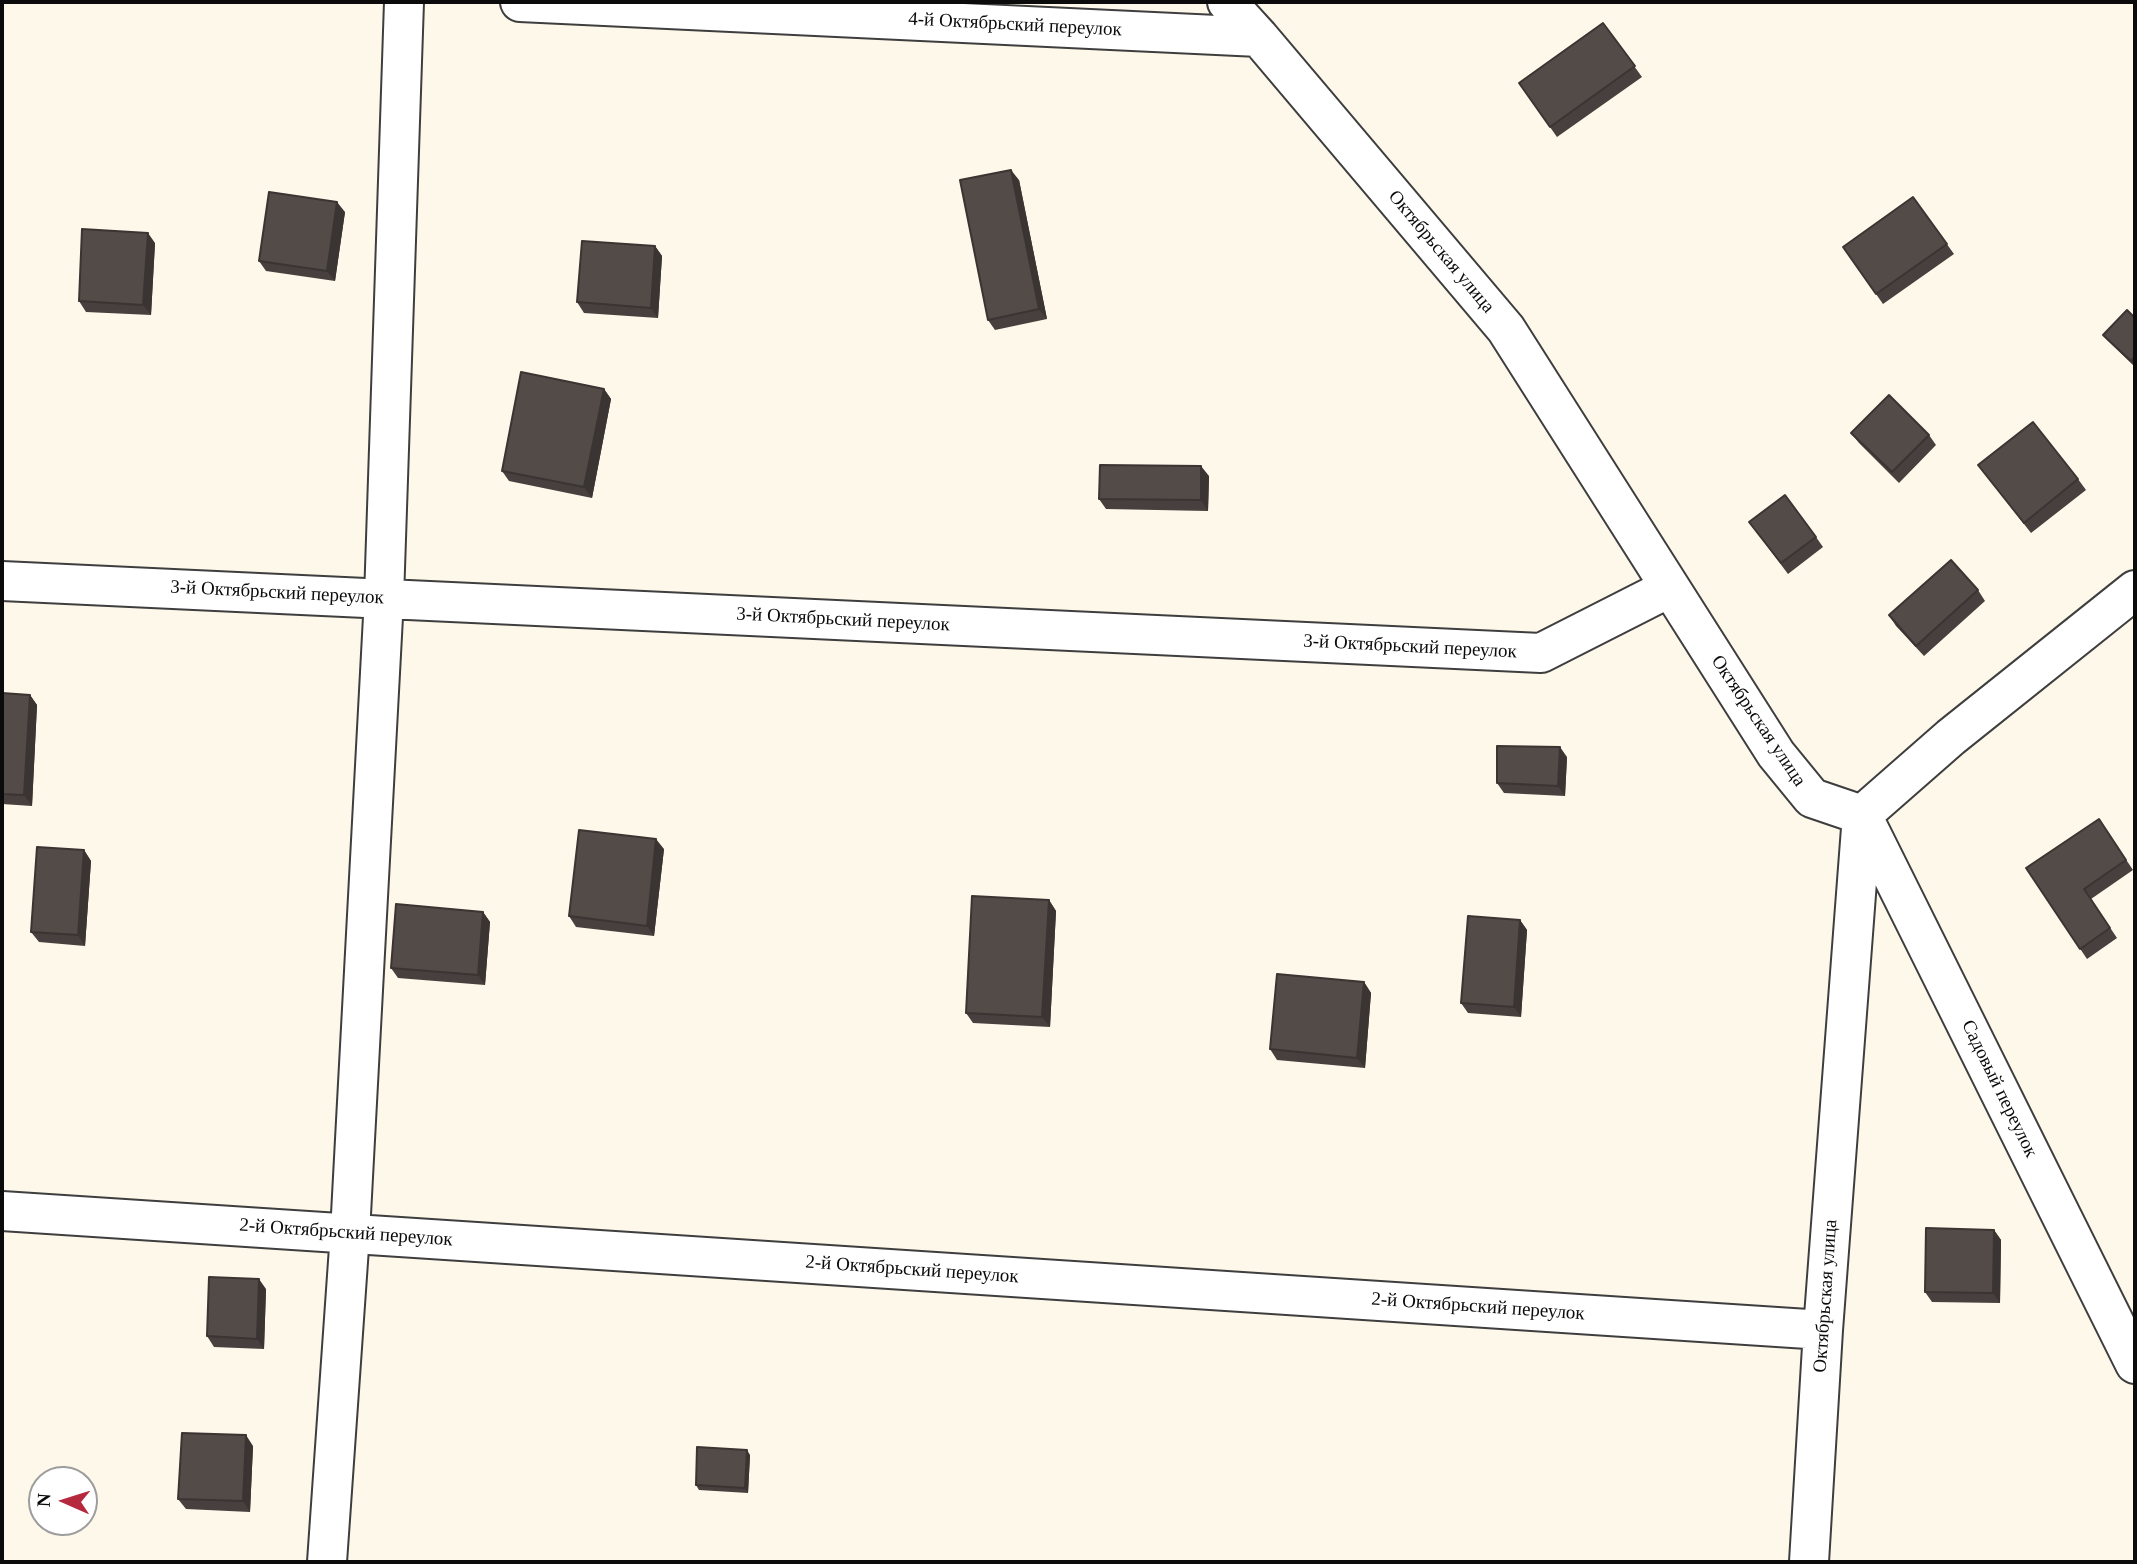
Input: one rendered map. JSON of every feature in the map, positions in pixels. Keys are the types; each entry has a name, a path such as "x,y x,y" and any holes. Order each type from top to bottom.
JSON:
{"street":[{"path":"327,1562 350,1233 384,598 404,2"},
{"name":"4-й Октябрьский переулок","path":"520,2 1259,37"},
{"name":"Октябрьская улица","path":"1227,2 1506,329 1776,754 1812,798 1862,815 1808,1562"},
{"name":"3-й Октябрьский переулок","path":"2,580 1541,653 1670,588"},
{"path":"1862,815 1951,737 2135,590"},
{"name":"Садовый переулок","path":"1862,815 2135,1364"},
{"name":"2-й Октябрьский переулок","path":"2,1211 1823,1329"}],"building":[{"path":"1603,23 1635,66 1550,127 1519,83"},
{"path":"1011,170 1039,309 988,320 960,180"},
{"path":"269,192 337,202 327,271 259,261"},
{"path":"1913,197 1947,244 1876,294 1843,247"},
{"path":"82,229 148,233 143,305 79,301"},
{"path":"582,241 655,246 651,308 577,302"},
{"path":"2127,310 2135,318 2135,356 2131,361 2103,335"},
{"path":"521,372 604,389 584,487 502,471"},
{"path":"1889,395 1929,435 1892,472 1851,433"},
{"path":"2033,422 2078,479 2024,523 1978,465"},
{"path":"1100,465 1201,466 1201,500 1099,499"},
{"path":"1785,495 1816,537 1781,563 1749,522"},
{"path":"1951,560 1978,590 1916,646 1889,615"},
{"path":"2,693 30,695 24,795 2,794"},
{"path":"1497,746 1560,747 1558,786 1497,783"},
{"path":"2099,819 2126,860 2084,889 2110,928 2080,949 2026,868"},
{"path":"579,830 656,839 647,926 569,916"},
{"path":"37,847 84,850 78,935 31,932"},
{"path":"972,896 1049,900 1042,1017 966,1013"},
{"path":"396,904 483,912 478,975 391,968"},
{"path":"1468,916 1520,920 1514,1007 1461,1003"},
{"path":"1277,974 1364,982 1357,1058 1270,1049"},
{"path":"1926,1228 1994,1230 1993,1293 1925,1292"},
{"path":"209,1277 259,1279 257,1339 207,1336"},
{"path":"182,1433 246,1435 243,1501 178,1499"},
{"path":"697,1447 747,1450 745,1488 696,1485"}]}
